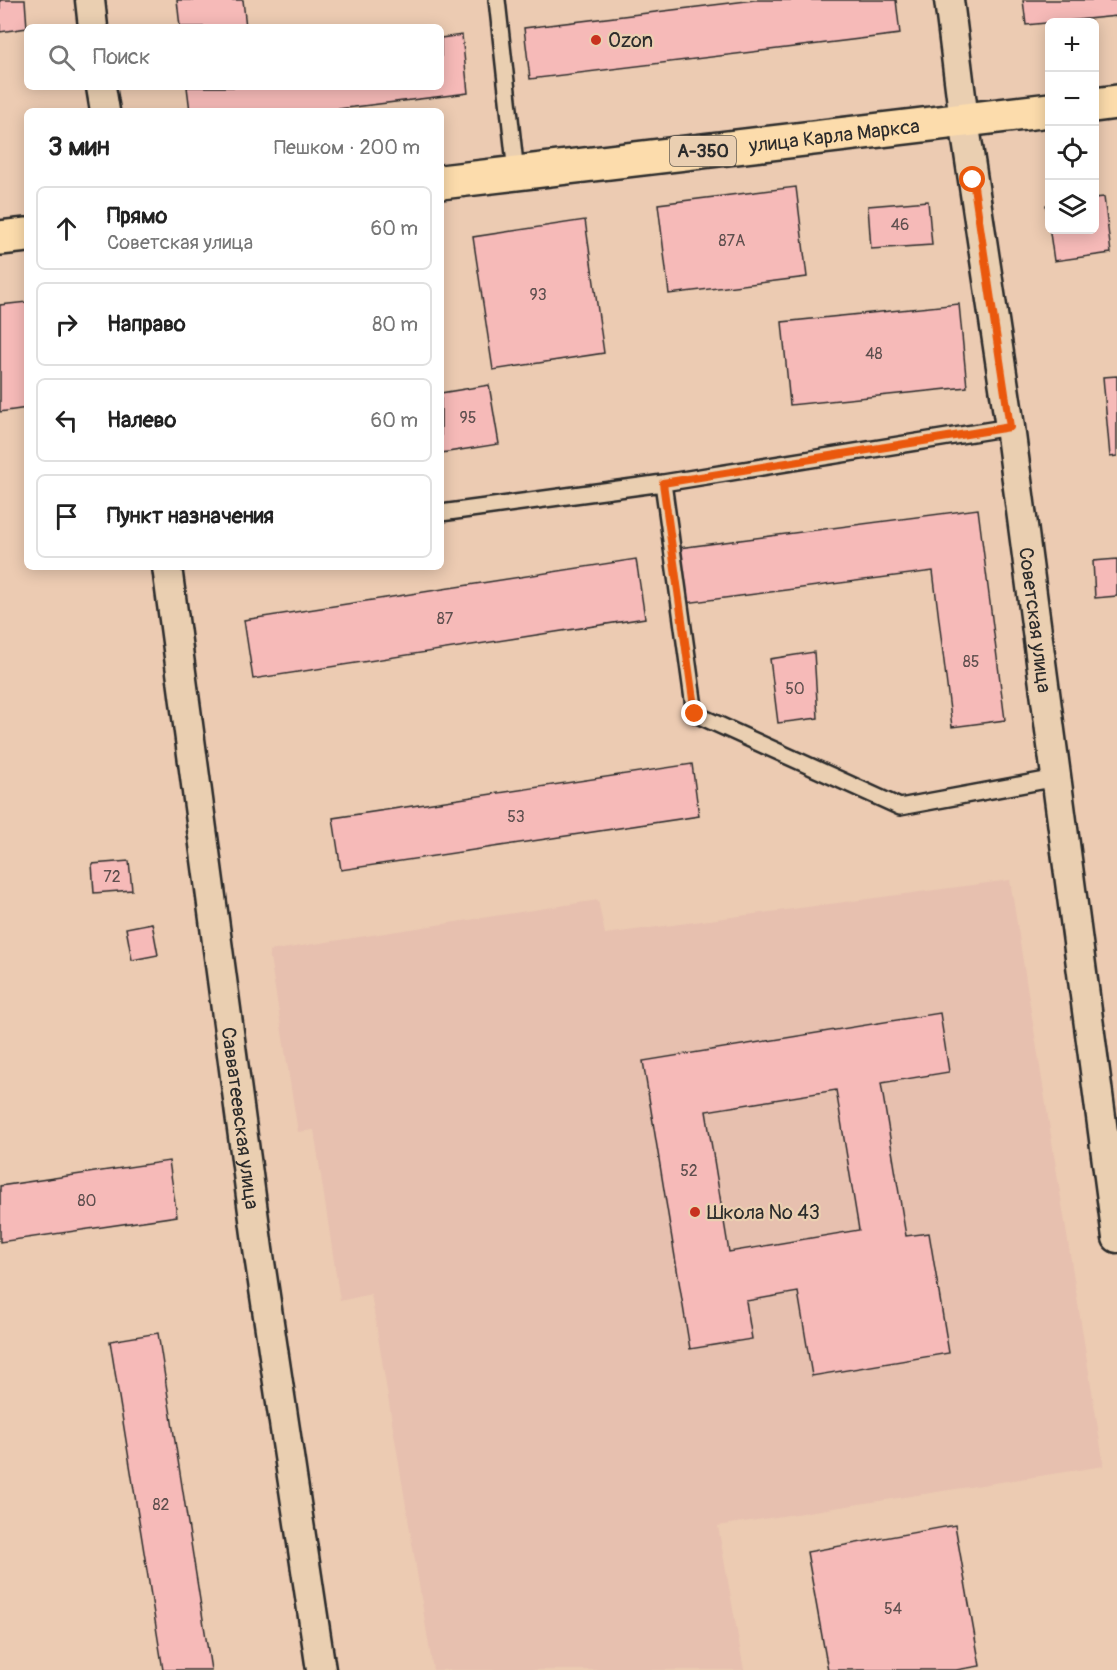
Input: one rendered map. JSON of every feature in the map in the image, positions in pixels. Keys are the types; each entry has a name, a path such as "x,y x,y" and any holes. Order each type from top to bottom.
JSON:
{"highway":[{"path":"1099,104 1117,102"},
{"name":"улица Карла Маркса","path":"444,183 1045,111"},
{"path":"0,238 24,235"}],"street":[{"path":"90,0 93,24"},
{"name":"Советская улица","path":"949,0 964,120 1010,427 1117,1238"},
{"path":"102,90 104,108"},
{"name":"Савватеевская улица","path":"167,570 258,1249 321,1670"}],"lane":[{"path":"497,0 516,173"},
{"path":"444,513 663,483 1010,427"},
{"path":"663,483 695,714 900,807 1057,778"}],"shaded area":[{"name":"Школа № 43","path":"1010,880 1104,1466 718,1526 744,1670 433,1670 371,1294 340,1301 314,1130 298,1132 269,951 598,900 605,934"}],"building":[{"path":"0,0 25,0 27,24 24,24 24,28 0,32"},
{"path":"177,0 243,0 246,24 180,24"},
{"path":"755,0 896,0 900,34 530,79 524,28"},
{"path":"1023,0 1117,0 1117,16 1045,18 1045,23 1026,25"},
{"path":"462,35 468,93 346,108 190,108 187,90 444,90 444,38"},
{"path":"796,187 807,277 669,294 658,204"},
{"path":"1104,197 1111,253 1054,261 1050,234 1099,234 1099,198"},
{"path":"928,201 932,245 871,249 868,206"},
{"path":"585,220 604,353 493,370 473,237"},
{"path":"24,302 24,408 0,412 0,305"},
{"path":"959,304 967,387 790,405 782,322"},
{"path":"1117,376 1117,456 1110,457 1103,377"},
{"path":"489,385 499,444 444,453 444,392"},
{"path":"978,509 1005,720 952,727 933,571 678,604 671,549"},
{"path":"636,559 645,618 253,679 244,620"},
{"path":"1117,559 1117,596 1095,598 1093,561"},
{"path":"814,652 818,718 778,723 770,659"},
{"path":"692,764 699,816 341,870 333,818"},
{"path":"129,861 132,890 94,893 92,864"},
{"path":"152,923 158,955 132,960 126,928"},
{"path":"940,1013 949,1072 881,1083 906,1236 929,1233 949,1353 812,1376 798,1292 746,1301 752,1339 690,1349 643,1061","holes":["836,1090 859,1230 729,1252 706,1111"]},
{"path":"169,1161 177,1216 0,1242 0,1186"},
{"path":"158,1333 211,1670 163,1670 110,1341"},
{"path":"955,1525 980,1666 956,1670 828,1670 807,1552"}],"place":[{"name":"Ozon","path":"596,40"},
{"name":"Школа № 43","path":"695,1212"}],"route":[{"path":"695,714 663,483 1010,427 973,180"}]}
